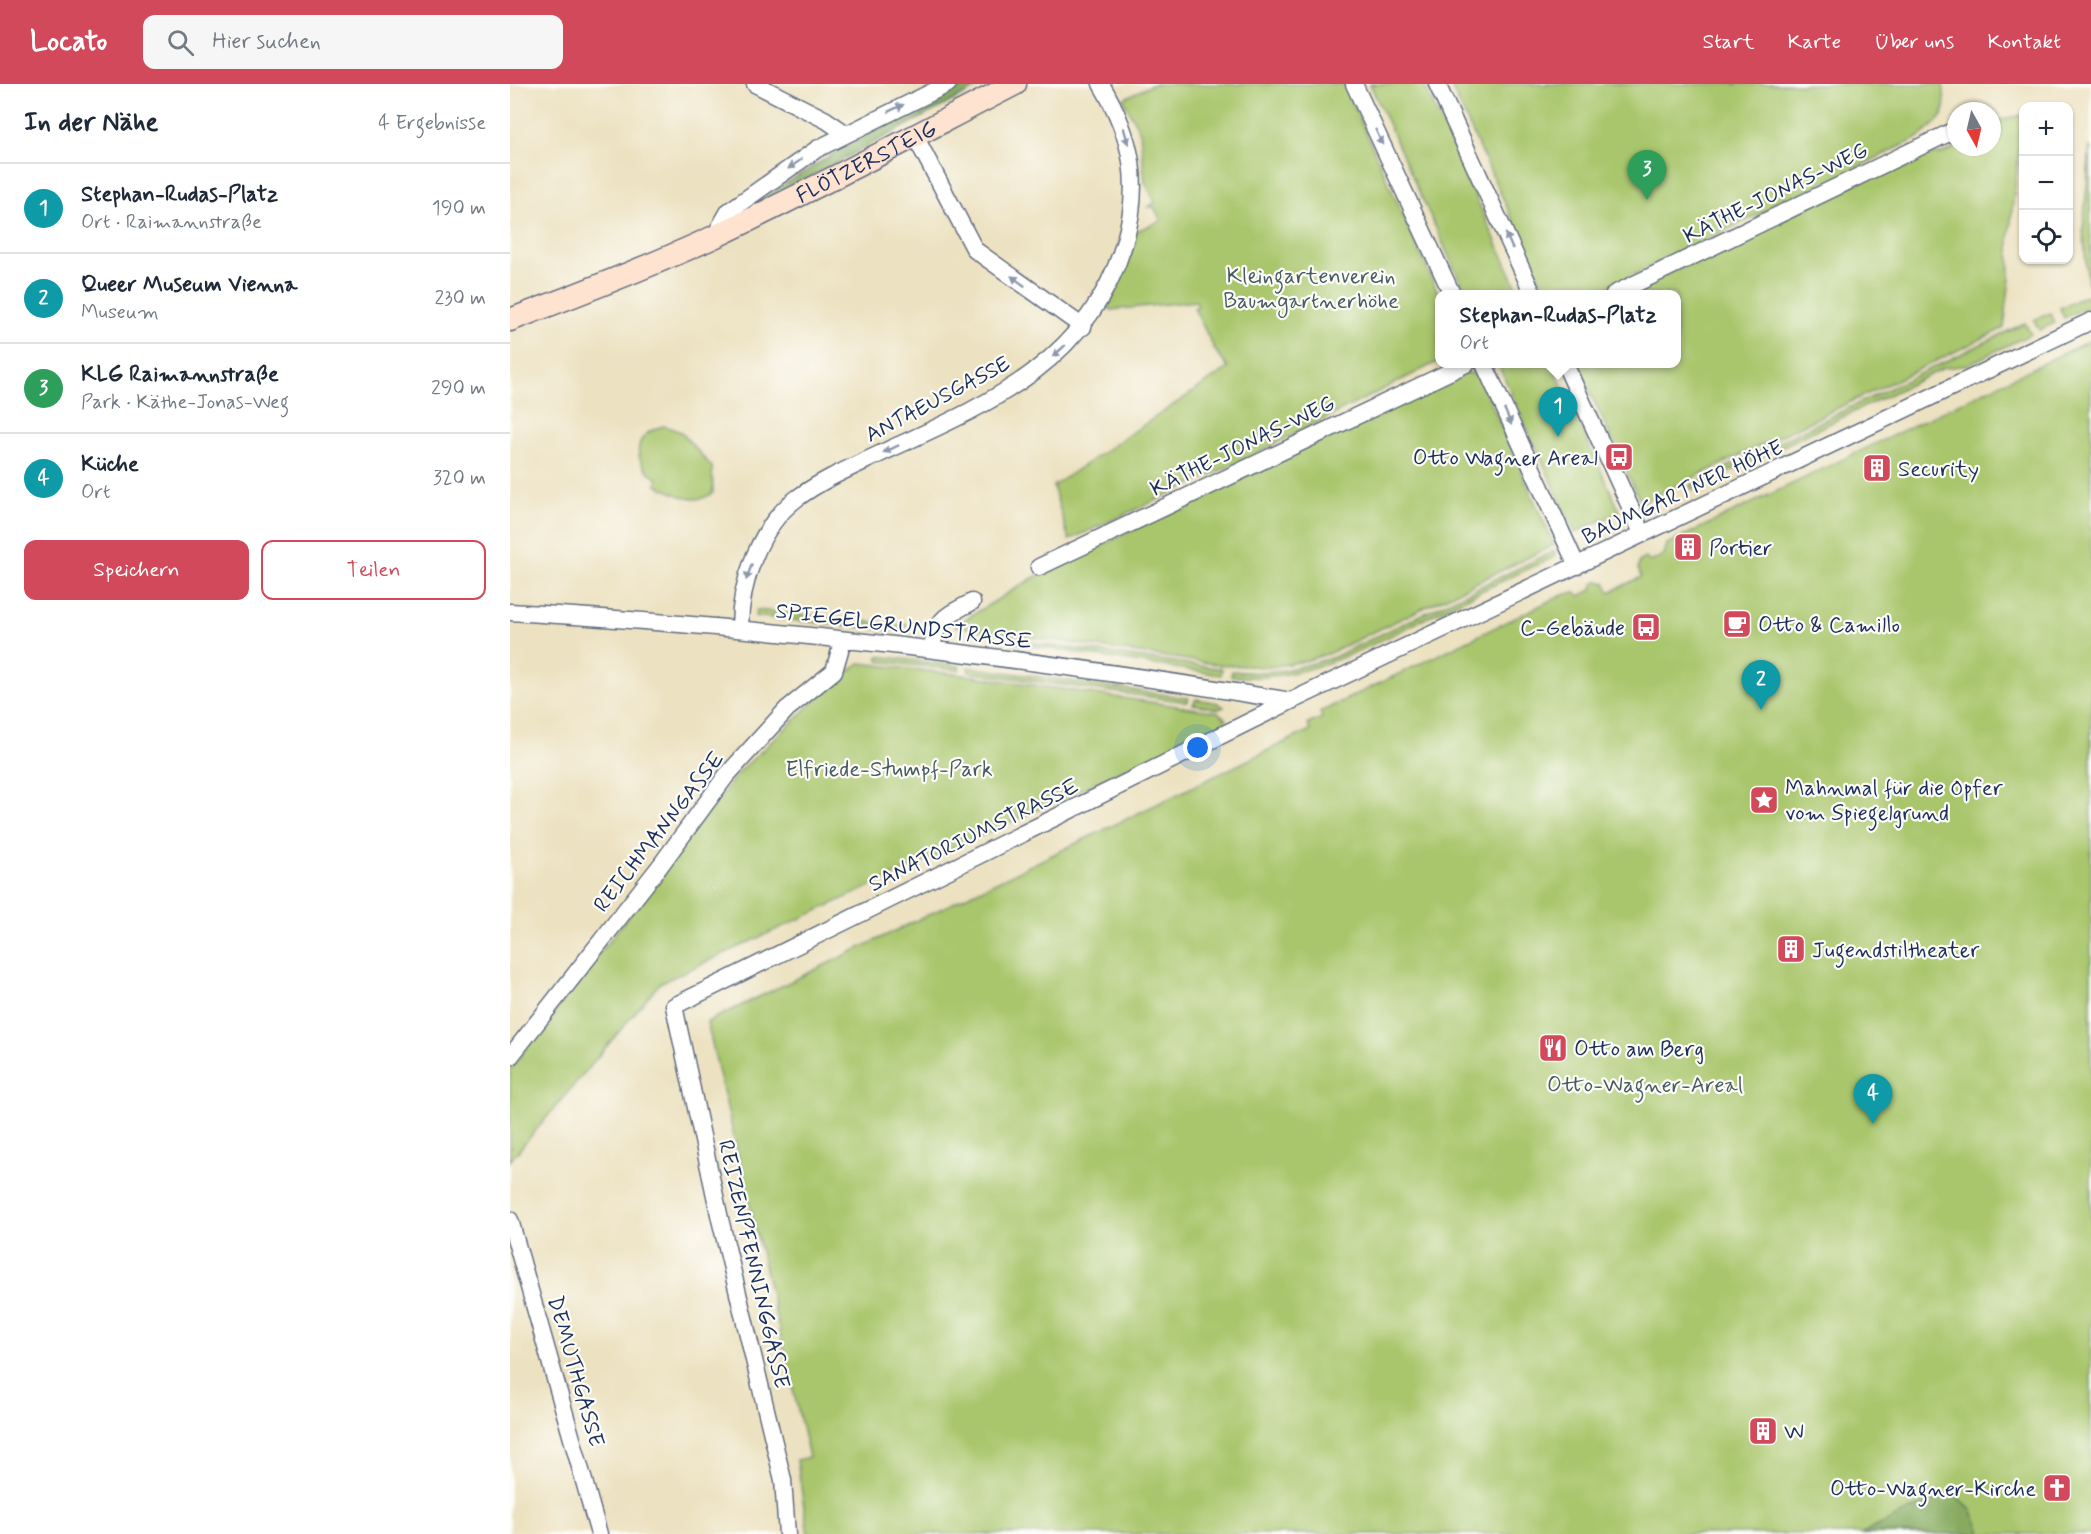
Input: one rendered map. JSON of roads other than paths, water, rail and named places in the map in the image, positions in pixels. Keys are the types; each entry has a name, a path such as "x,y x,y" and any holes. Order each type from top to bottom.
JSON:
{"main road":[{"name":"FLÖTZERSTEIG","path":"510,320 602,285 714,237 1016,84"}],"street":[{"path":"755,84 826,120 844,133"},
{"name":"FLÖTZERSTEIG","path":"714,237 729,211 817,149 844,133 948,84"},
{"name":"ANTAEUSGASSE","path":"740,628 747,573 769,529 795,500 840,472 938,427 999,395 1044,365 1083,327 1119,262 1134,202 1134,183 1126,132 1101,84"},
{"path":"1354,84 1450,290"},
{"path":"1437,84 1531,290"},
{"name":"KÄTHE-JONAS-WEG","path":"1622,290 1947,134"},
{"path":"915,136 975,250 1083,327"},
{"name":"BAUMGARTNER HÖHE","path":"1291,701 2091,321"},
{"name":"KÄTHE-JONAS-WEG","path":"1038,567 1456,368"},
{"path":"1486,368 1576,566"},
{"path":"1567,368 1642,533"},
{"path":"933,648 936,627 949,615 972,602"},
{"name":"SPIEGELGRUNDSTRASSE","path":"510,612 740,628 933,648 1291,701"},
{"name":"REICHMANNGASSE","path":"510,1057 660,866 726,776 787,709 834,671 843,640"},
{"name":"SANATORIUMSTRASSE","path":"674,1006 1291,701"},
{"name":"REIZENPFENNINGGASSE","path":"674,1006 720,1220 783,1480 787,1534"},
{"name":"DEMUTHGASSE","path":"510,1220 599,1534"}],"place":[{"name":"KLG Raimannstraße","path":"1647,200"},
{"name":"Stephan-Rudas-Platz","path":"1558,437"},
{"name":"Otto Wagner Areal","path":"1619,457"},
{"name":"Security","path":"1877,468"},
{"name":"Portier","path":"1688,547"},
{"name":"Otto & Camillo","path":"1737,624"},
{"name":"C-Gebäude","path":"1646,627"},
{"name":"Queer Museum Vienna","path":"1761,710"},
{"name":"Mahnmal für die Opfer vom Spiegelgrund","path":"1764,800"},
{"name":"Jugendstiltheater","path":"1791,949"},
{"name":"Otto am Berg","path":"1553,1048"},
{"name":"Küche","path":"1873,1124"},
{"name":"W","path":"1763,1431"},
{"name":"Otto-Wagner-Kirche","path":"2057,1488"}],"park label":[{"name":"Kleingartenverein Baumgartnerhöhe","path":"1311,288"},
{"name":"Elfriede-Stumpf-Park","path":"889,768"},
{"name":"Otto-Wagner-Areal","path":"1645,1084"}]}
